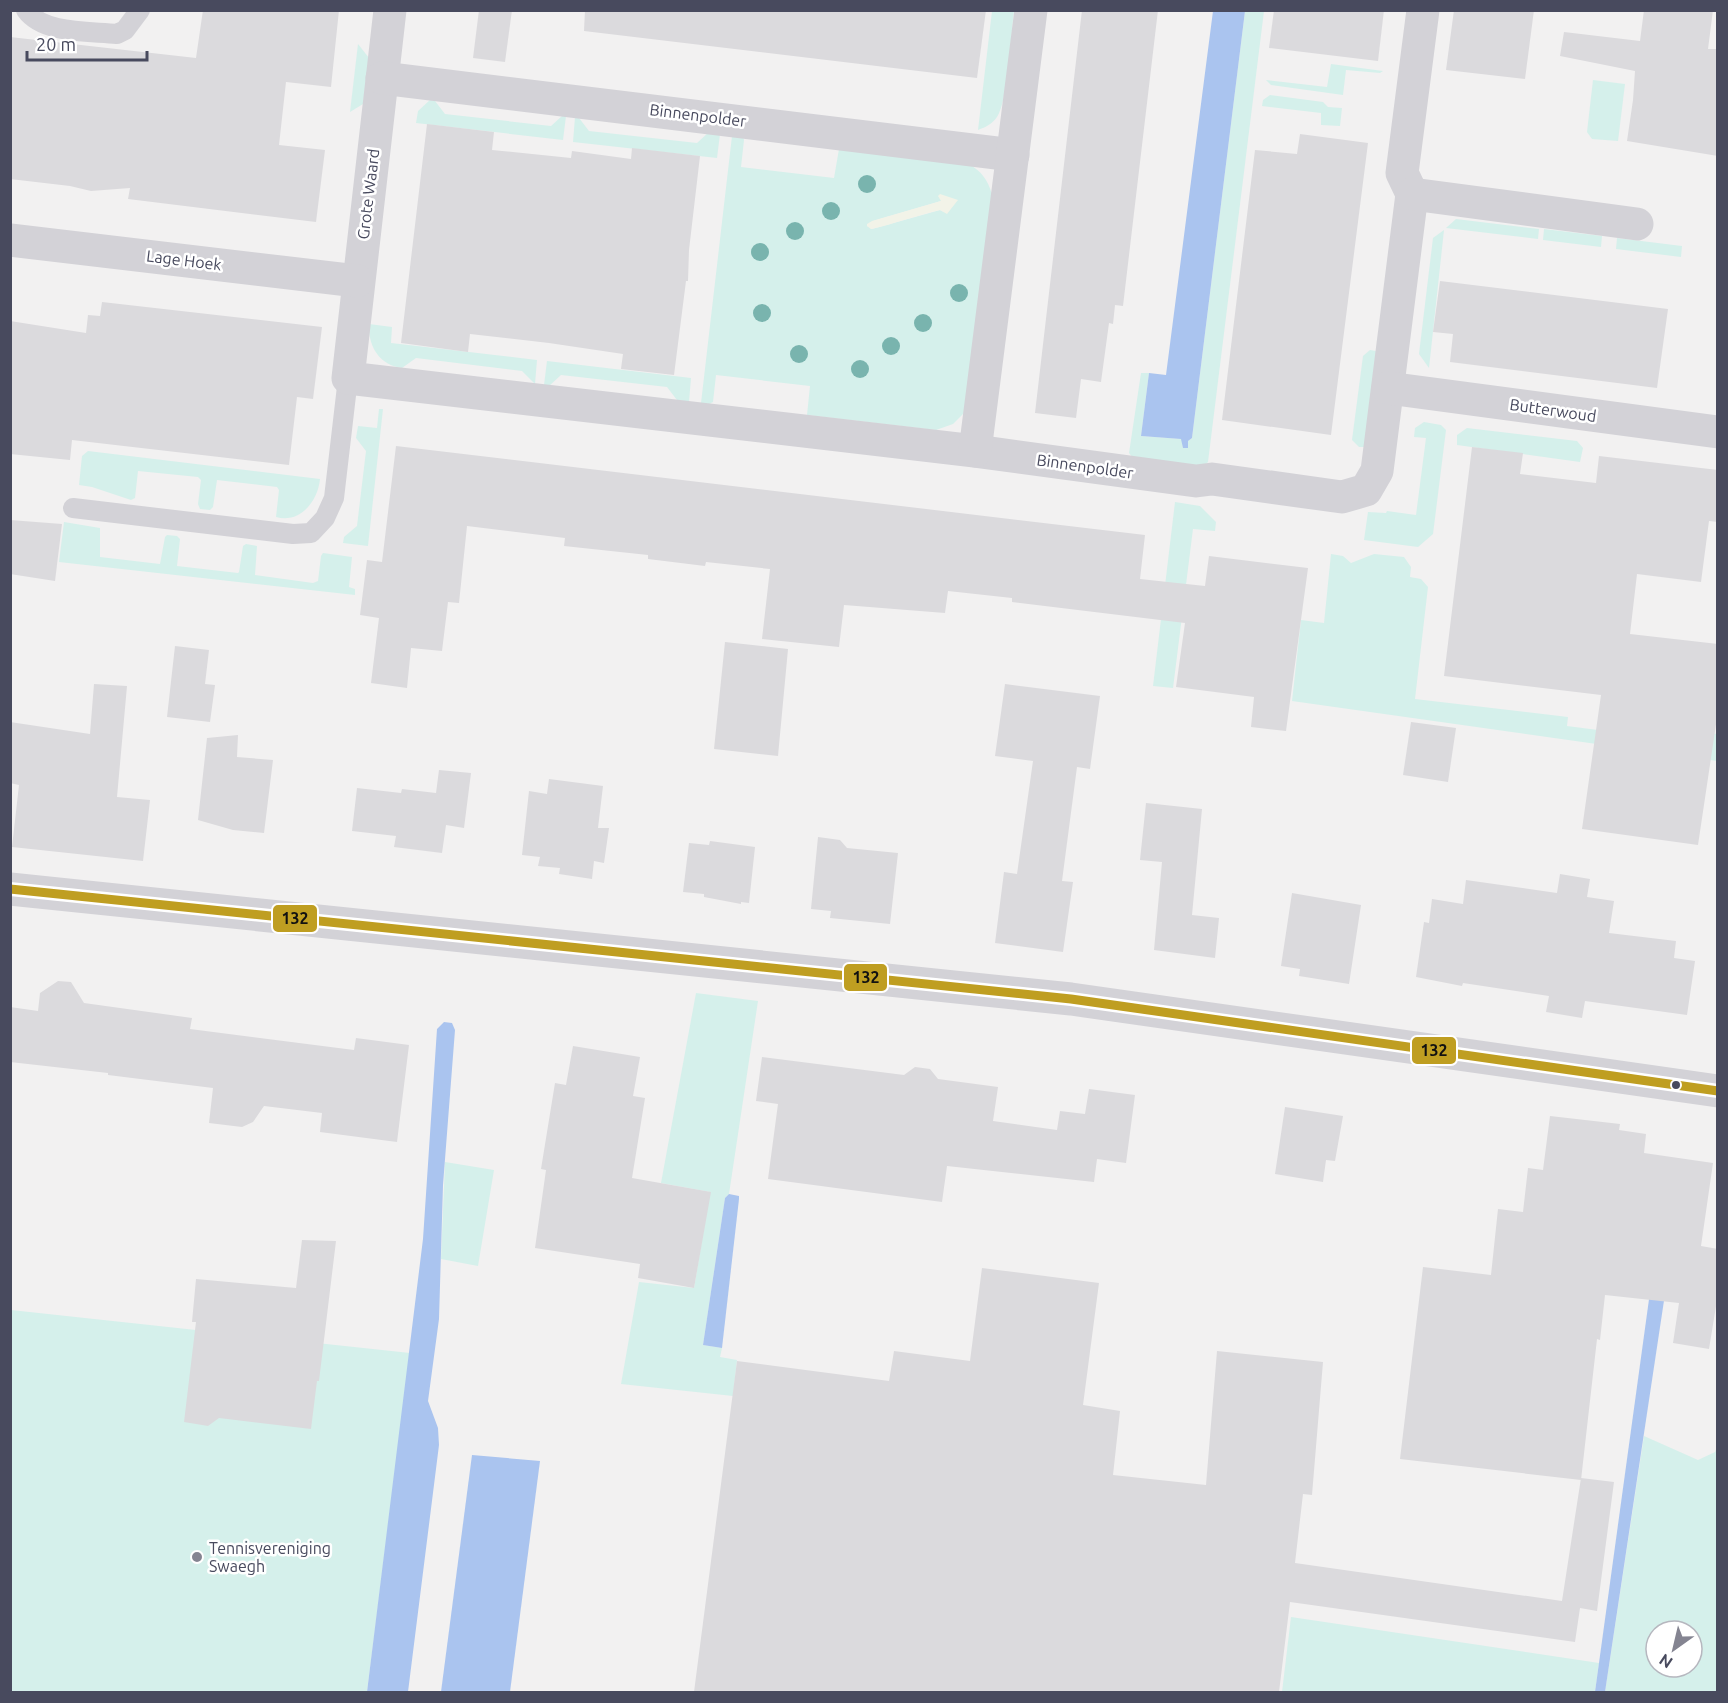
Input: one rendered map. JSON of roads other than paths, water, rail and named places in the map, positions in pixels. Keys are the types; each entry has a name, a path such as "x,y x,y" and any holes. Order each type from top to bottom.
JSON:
{"street":[{"name":"Grote Waard","path":"348,378 357,281 390,10"},
{"path":"975,451 1031,10"},
{"path":"1388,388 1413,194 1402,173 1423,10"},
{"name":"Binnenpolder","path":"382,78 1013,155"},
{"path":"1413,194 1637,224"},
{"name":"Lage Hoek","path":"10,240 357,281"},
{"name":"Binnenpolder","path":"348,378 975,451 1196,481 1212,479 1342,497 1366,490 1377,471 1388,388"},
{"name":"Butterwoud","path":"1388,388 1718,432"},
{"path":"10,889 1071,999 1718,1091"}],"lane":[{"path":"26,10 32,18 46,26 117,34 125,30 140,10"},
{"path":"74,508 294,534 311,533 325,518 333,498 348,378"}],"water":[{"path":"1213,11 1245,11 1192,438 1188,441 1188,448 1183,448 1181,439 1141,436 1149,373 1166,375"},
{"path":"444,1022 452,1023 455,1030 443,1185 439,1319 428,1401 438,1428 439,1445 408,1692 367,1692 423,1239 437,1029"},
{"path":"729,1194 739,1196 739,1199 722,1348 703,1345 725,1198"},
{"path":"1650,1292 1665,1294 1605,1692 1595,1692"},
{"path":"472,1455 540,1461 510,1692 441,1692"}],"place":[{"name":"Tennisvereniging Swaegh","path":"197,1557"}]}
